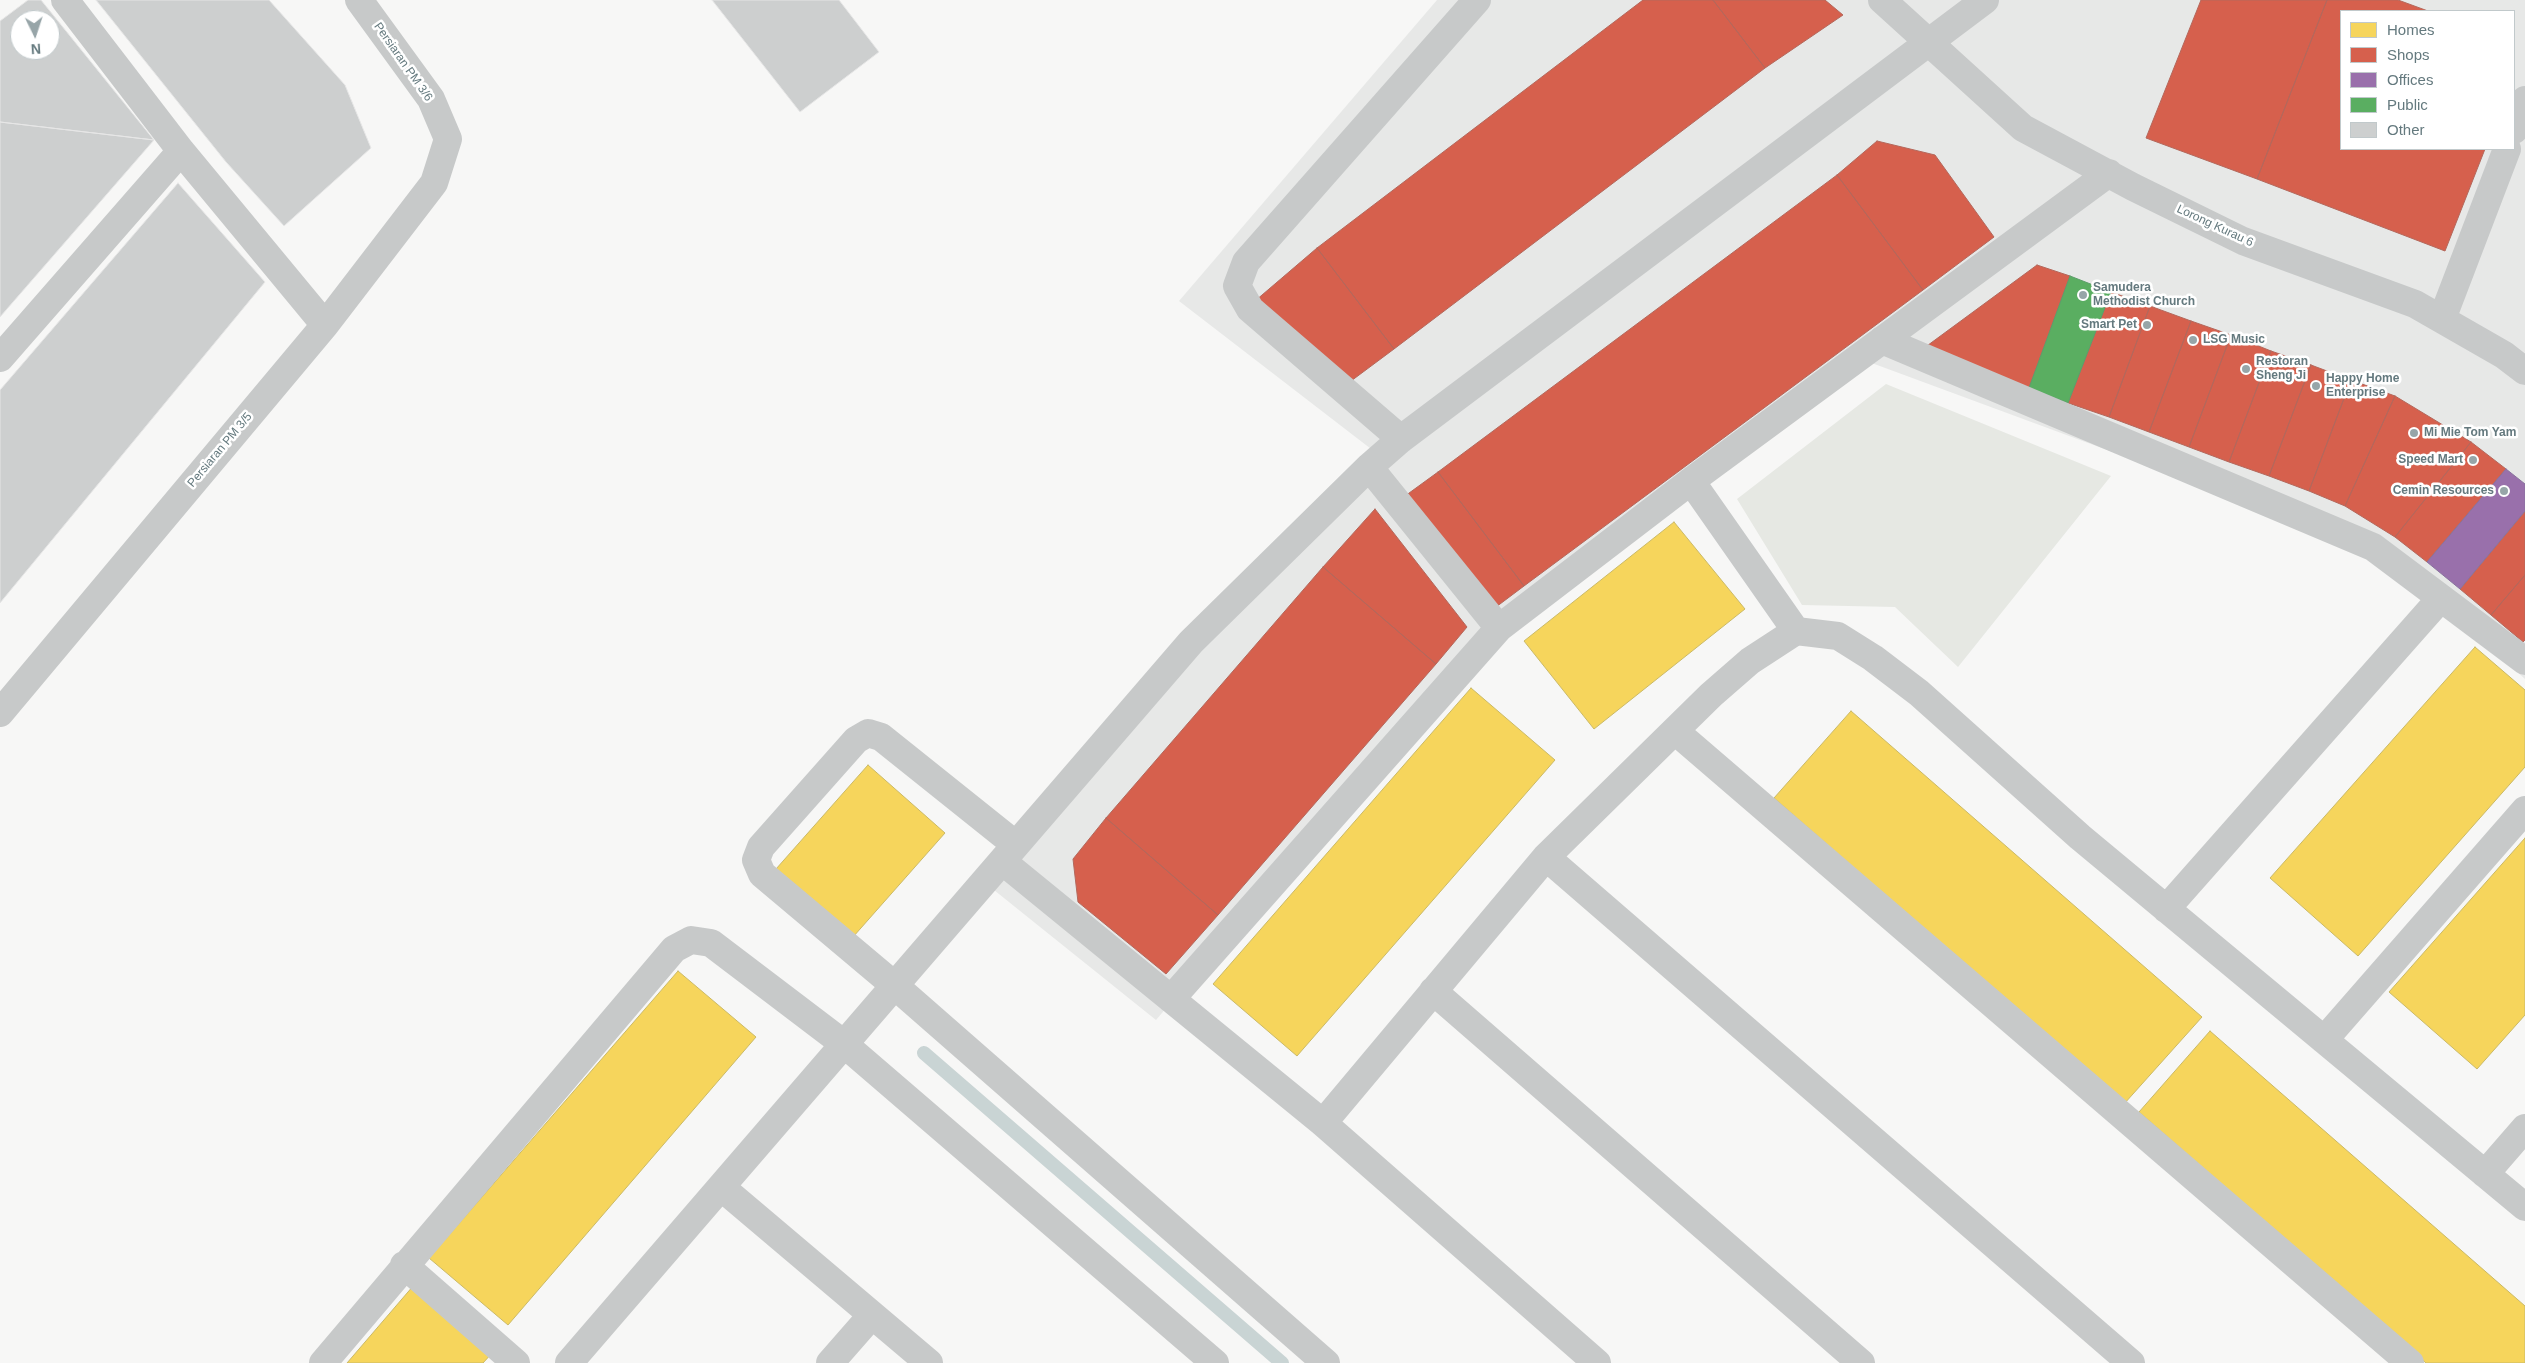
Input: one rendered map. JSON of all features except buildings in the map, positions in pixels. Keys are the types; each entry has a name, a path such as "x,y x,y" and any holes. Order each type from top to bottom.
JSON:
{"street":[{"path":"65,0 182,151 325,325"},
{"name":"Persiaran PM 3/6","path":"360,0 431,99 448,139 434,183"},
{"path":"1401,440 1250,309 1237,286 1246,262 1477,0"},
{"name":"Lorong Kurau 6","path":"1882,0 2023,128 2243,241 2415,304 2504,355 2525,371"},
{"path":"569,1363 1191,642 1369,467 1401,440 1985,0"},
{"path":"2515,127 2525,100"},
{"path":"2442,319 2507,150"},
{"path":"0,358 182,151"},
{"path":"1171,999 1499,628 1691,481 2108,173"},
{"name":"Persiaran PM 3/5","path":"0,712 325,325 434,183"},
{"path":"1882,340 2373,547 2525,661"},
{"path":"1369,467 1499,628"},
{"path":"1691,481 1796,631"},
{"path":"2166,909 2441,598"},
{"path":"1323,1123 1546,856 1711,695 1750,661 1796,631 1838,636 1873,658 1919,693 2080,837 2525,1207"},
{"path":"1675,731 2410,1363"},
{"path":"1326,1363 894,985 762,874 756,860 760,847 856,740 868,733 881,737 1171,999 1323,1123 1597,1363"},
{"path":"2324,1040 2525,810"},
{"path":"1546,856 2131,1363"},
{"path":"322,1363 674,949 691,940 711,943 844,1044 1215,1363"},
{"path":"1433,991 1861,1363"},
{"path":"2485,1174 2525,1128"},
{"path":"721,1187 929,1363"},
{"path":"404,1266 516,1363"},
{"path":"830,1363 872,1315"}],"shaded area":[{"path":"1437,0 2525,0 2525,679 2383,552 1869,362 1494,623 1156,1020 979,878 1375,452 1179,301"},
{"path":"1886,384 2111,476 1958,667 1895,607 1802,605 1737,499"}],"waterway":[{"path":"924,1053 1282,1363"}],"place":[{"name":"Samudera Methodist Church","path":"2083,295"},
{"name":"Smart Pet","path":"2147,325"},
{"name":"LSG Music","path":"2193,340"},
{"name":"Restoran Sheng Ji","path":"2246,369"},
{"name":"Happy Home Enterprise","path":"2316,386"},
{"name":"Mi Mie Tom Yam","path":"2414,433"},
{"name":"Speed Mart","path":"2473,460"},
{"name":"Cemin Resources","path":"2504,491"}]}
